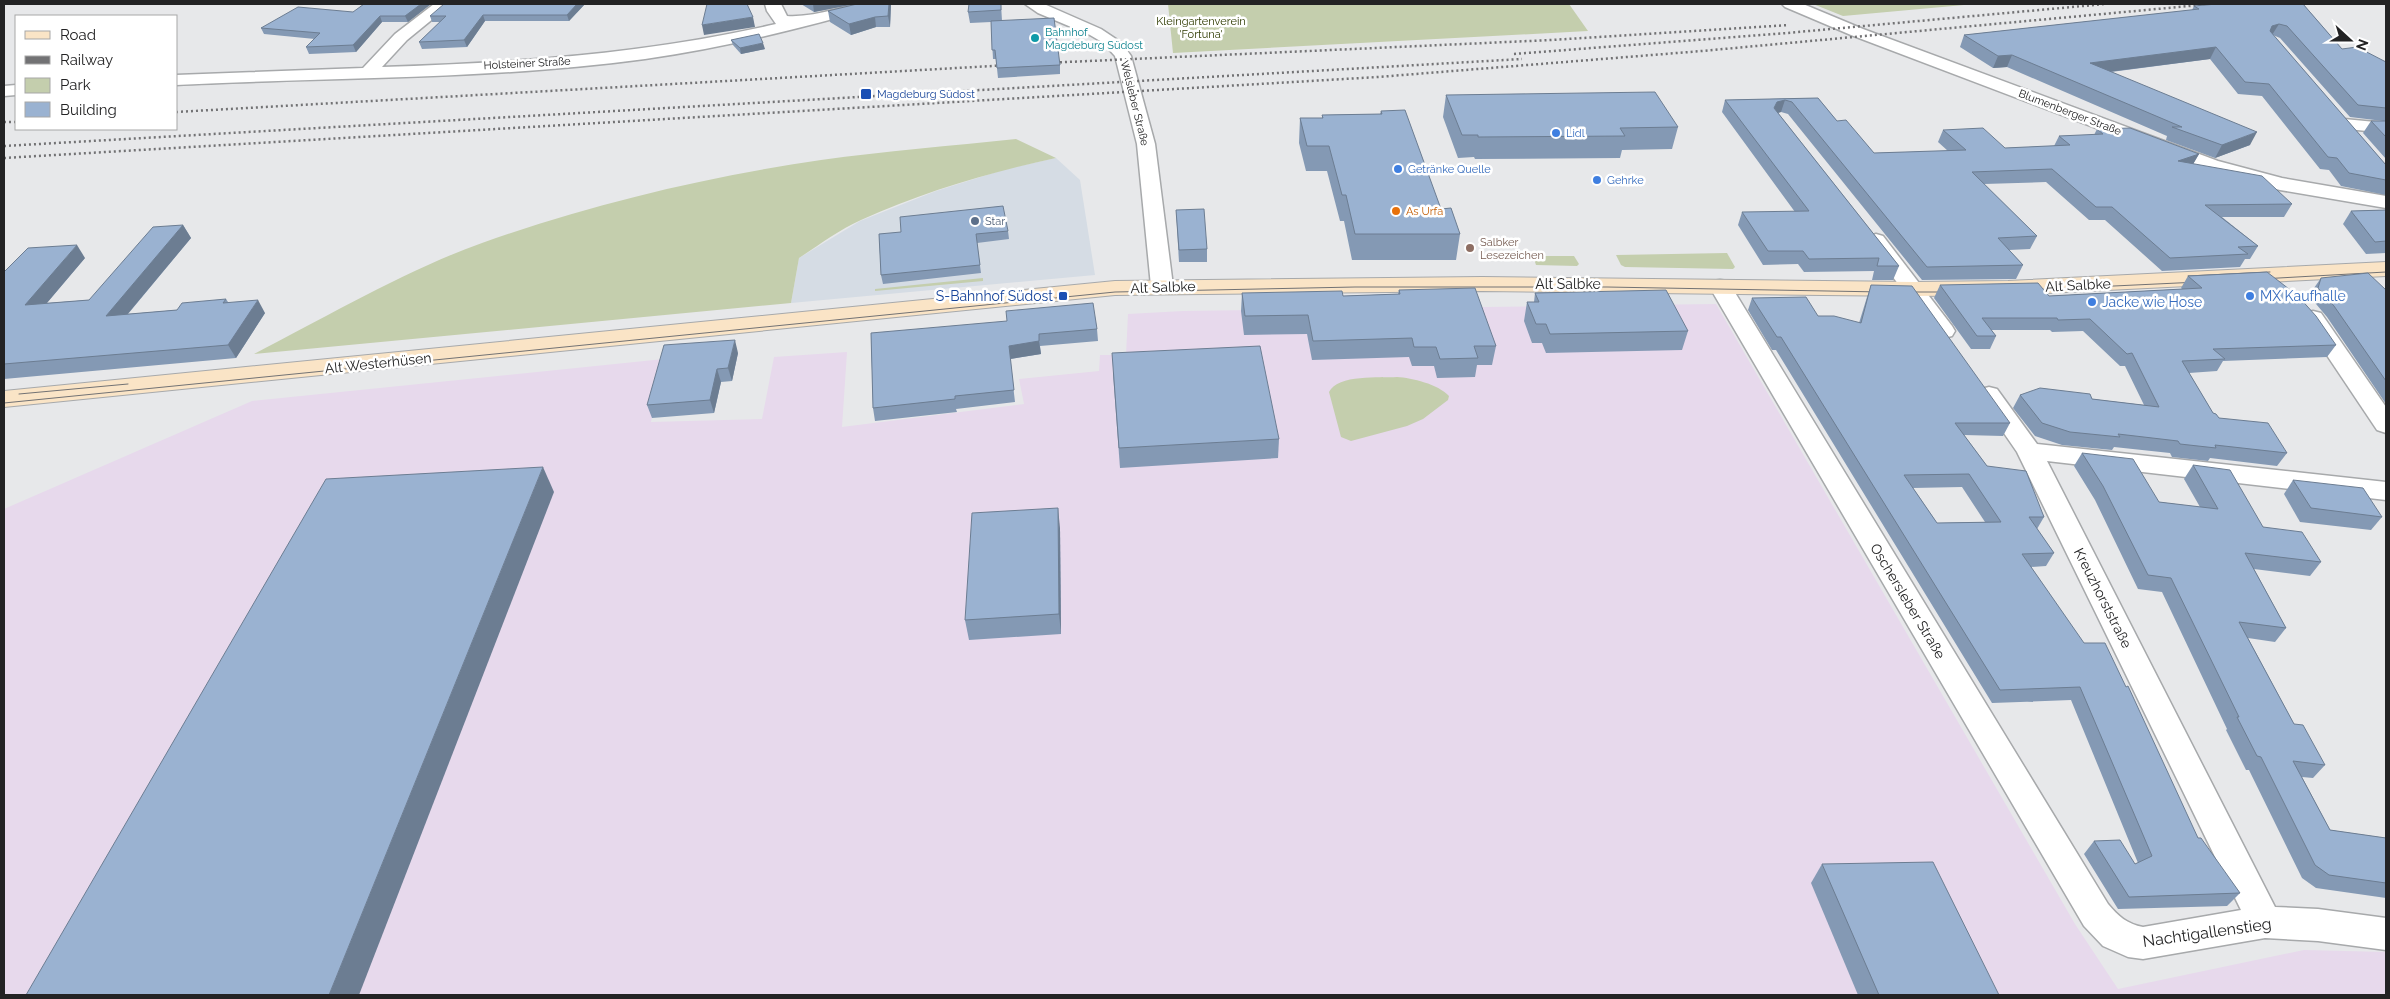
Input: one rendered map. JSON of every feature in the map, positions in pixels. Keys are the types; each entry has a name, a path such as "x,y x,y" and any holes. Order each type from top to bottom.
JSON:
{"main road":[{"name":"Alt Salbke","path":"752,324 1062,293 1162,286 1482,284 1914,289 2008,288 2386,269"},
{"name":"Alt Westerhüsen","path":"4,399 279,373 752,324"}],"street":[{"path":"369,72 401,37 443,4"},
{"path":"773,4 775,11 782,21 804,22"},
{"name":"Holsteiner Straße","path":"178,80 550,63 643,54 725,40 872,4"},
{"name":"Welsleber Straße","path":"1033,4 1103,37 1119,48 1123,56 1146,144 1162,286"},
{"name":"Blumenberger Straße","path":"1790,4 1858,32 2211,166 2287,186 2386,202"},
{"path":"2331,109 2362,145"},
{"path":"2344,124 2386,128"},
{"path":"1867,229 1955,346"},
{"path":"2266,275 2294,298 2317,322 2386,425"},
{"name":"Oschersleber Straße","path":"1720,286 2096,915"},
{"name":"Kreuzhorststraße","path":"1978,378 2030,451 2265,922"},
{"path":"2030,451 2386,491"},
{"name":"Nachtigallenstieg","path":"2096,915 2115,935 2128,941 2143,943 2265,922 2318,925 2386,934"}],"shaded area":[{"path":"1056,158 1080,180 1095,275 791,303 799,258 860,221 936,191 1006,169"},
{"path":"1716,304 2075,924 2118,989 2304,950 2386,952 2386,995 4,995 4,509 252,401 664,359 651,422 762,419 774,357 847,352 842,427 1024,404 1019,379 1099,371 1100,355 1126,355 1128,314 1183,311"}],"green space":[{"name":"Kleingartenverein 'Fortuna'","path":"1168,4 1569,4 1588,31 1173,53"},
{"path":"1813,4 1975,4 1843,16"},
{"path":"1016,139 1056,158 982,176 908,200 845,228 799,258 791,303 254,354 395,280 453,254 523,229 607,204 692,183 821,160"},
{"path":"1727,253 1735,267 1733,269 1625,267 1621,265 1616,255"},
{"path":"1533,256 1574,256 1579,264 1577,266 1536,265"},
{"path":"983,278 983,281 875,291 875,289"},
{"path":"1397,377 1417,380 1432,385 1449,396 1448,400 1423,419 1407,426 1351,441 1341,437 1329,392 1334,386 1341,382 1360,378"}],"building":[{"path":"364,4 421,4 405,16 380,16 353,45 306,47 320,33 261,28 298,7 353,12"},
{"path":"444,4 577,4 567,15 483,15 464,40 419,42 446,16 430,16"},
{"path":"707,4 747,4 753,17 702,25"},
{"path":"857,4 889,4 888,16 875,17 849,24 828,11"},
{"path":"969,4 1001,4 1001,10 968,12"},
{"path":"2217,4 2303,4 2342,49 2357,47 2386,62 2386,108 2358,105 2287,26 2279,24 2272,26 2270,31 2386,165 2386,180 2349,173 2337,158 2328,157 2269,84 2245,82 2216,47 2090,63 2257,132 2222,145 2172,127 2182,127 2012,55 1998,56 1964,35 2199,9 2194,6"},
{"path":"1054,18 1060,65 997,68 995,50 992,50 991,21"},
{"path":"759,34 763,43 740,48 731,40"},
{"path":"1655,92 1678,127 1620,128 1625,136 1478,137 1478,135 1462,135 1446,95"},
{"path":"1818,98 1837,121 1846,120 1874,153 1966,150 1943,130 1983,128 2005,148 2070,145 2059,136 2103,134 2097,129 2130,128 2199,154 2178,161 2262,176 2292,204 2205,205 2258,246 2238,247 2248,254 2170,258 2112,207 2096,207 2052,169 1972,172 2037,236 1998,238 2023,265 1927,267 1792,102 1785,100 1777,102 1774,108 1899,266 1877,266 1879,258 1809,259 1803,251 1768,251 1742,212 1809,211 1725,100"},
{"path":"1405,110 1441,209 1451,208 1460,234 1355,234 1346,195 1342,195 1329,146 1307,146 1300,118 1323,118 1322,115 1382,114 1381,111"},
{"path":"2371,121 2386,121 2386,137"},
{"path":"1003,206 1008,231 976,234 980,265 881,275 879,234 901,232 900,217"},
{"path":"1204,209 1207,249 1179,250 1176,210"},
{"path":"2386,210 2386,241 2375,242 2351,211"},
{"path":"183,225 106,316 177,310 182,303 226,299 223,303 258,300 228,345 4,364 4,272 28,248 77,245 25,305 89,300 153,227"},
{"path":"2267,272 2298,296 2316,316 2336,345 2213,349 2225,359 2182,361 2213,413 2219,418 2268,423 2287,453 2215,445 2216,448 2180,444 2178,441 2118,434 2120,437 2070,432 2042,423 2020,395 2040,388 2090,394 2092,399 2159,407 2132,353 2127,354 2090,319 1982,318 1996,336 1977,336 1940,285 2038,283 2049,296 2202,288 2188,276"},
{"path":"2368,273 2386,290 2386,381 2334,306 2318,288 2321,278"},
{"path":"1871,285 1912,286 2010,423 1955,423 1987,466 2026,471 2044,517 2029,517 2054,553 2022,554 2084,643 2105,643 2126,687 2128,686 2198,838 2201,838 2240,893 2129,897 2094,841 2120,840 2135,864 2152,856 2080,687 2000,690 1781,337 1777,337 1752,298 1806,297 1818,316 1834,316 1861,323","holes":["1969,474 2001,522 1937,523 1904,475"]},
{"path":"1475,288 1496,346 1474,346 1478,358 1440,359 1436,347 1414,347 1412,338 1313,341 1308,315 1245,316 1242,293 1342,291 1343,296 1400,294 1399,290"},
{"path":"1666,290 1688,331 1550,334 1546,324 1536,324 1527,302 1539,302 1535,293"},
{"path":"1093,303 1097,329 1039,334 1039,341 1009,346 1014,390 955,396 955,399 873,408 871,333 1007,321 1006,311"},
{"path":"735,340 728,368 717,369 710,400 647,405 664,345"},
{"path":"1260,346 1279,439 1119,448 1112,353"},
{"path":"2082,453 2133,459 2159,502 2218,509 2193,465 2230,470 2263,527 2302,532 2321,562 2245,553 2286,628 2239,622 2294,724 2303,725 2325,765 2293,761 2330,830 2386,838 2386,883 2329,875 2315,865 2261,757 2257,756 2237,717 2239,717 2171,578 2148,575 2103,486"},
{"path":"543,467 329,995 26,995 326,479"},
{"path":"2293,480 2363,488 2382,517 2311,508"},
{"path":"1058,508 1059,614 965,620 972,513"},
{"path":"1933,862 1999,995 1879,995 1822,864"}],"tram line":[{"path":"2188,276 2270,272"},
{"path":"2261,279 2386,272"},
{"path":"2029,290 2199,282"},
{"path":"4,403 1115,292 1355,287 1607,287 1882,292"},
{"path":"1902,292 1949,292"},
{"path":"19,394 128,384"}],"railway":[{"path":"1514,54 1787,33 2105,4"},
{"path":"4,158 1378,77 1702,51 2211,4"},
{"path":"1045,63 1551,40 1789,25"},
{"path":"4,146 1522,59"},
{"path":"178,112 1010,65"},
{"path":"4,122 15,122"}],"place":[{"name":"Bahnhof Magdeburg Südost","path":"1035,38"},
{"name":"Magdeburg Südost","path":"866,94"},
{"name":"Lidl","path":"1556,133"},
{"name":"Getränke Quelle","path":"1398,169"},
{"name":"Gehrke","path":"1597,180"},
{"name":"As Urfa","path":"1396,211"},
{"name":"Star","path":"975,221"},
{"name":"Salbker Lesezeichen","path":"1470,248"},
{"name":"S-Bahnhof Südost","path":"1063,296"},
{"name":"MX Kaufhalle","path":"2250,296"},
{"name":"Jacke wie Hose","path":"2092,302"}]}
